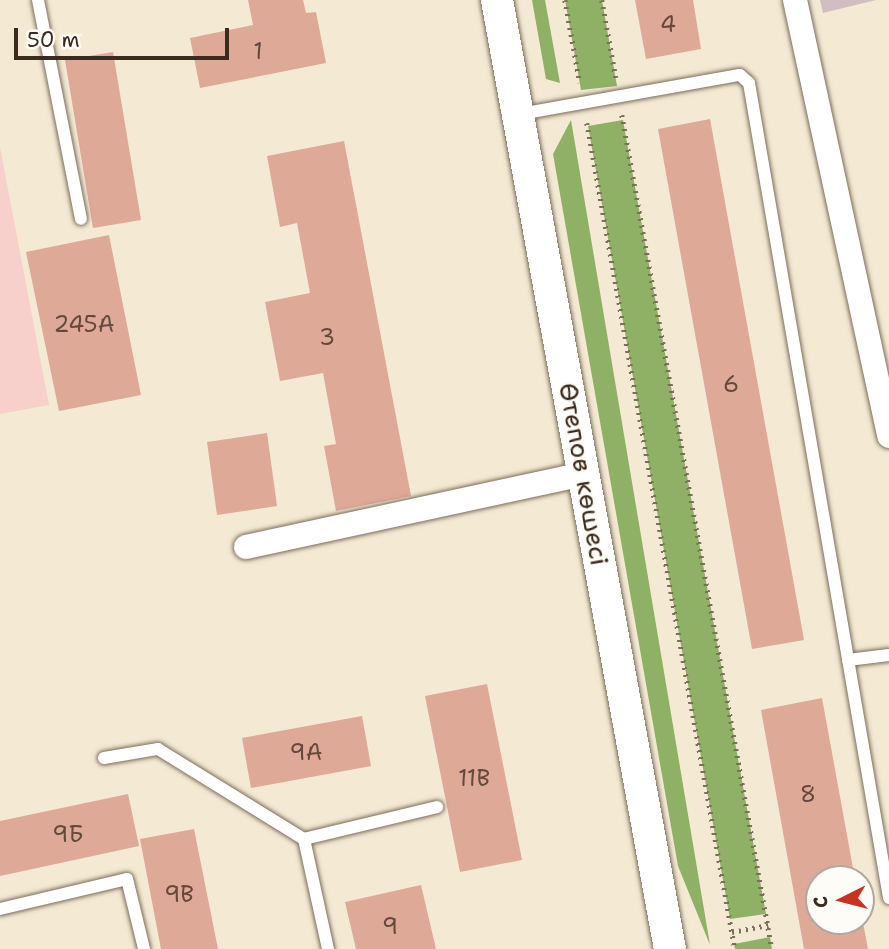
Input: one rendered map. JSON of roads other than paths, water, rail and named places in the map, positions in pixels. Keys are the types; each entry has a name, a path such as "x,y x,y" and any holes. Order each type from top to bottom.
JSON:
{"street":[{"name":"Өтепов көшесі","path":"497,0 520,114 670,949"},
{"path":"796,0 886,401 889,436"},
{"path":"246,547 583,474"}],"lane":[{"path":"38,0 81,219"},
{"path":"520,114 740,75 749,83 889,898"},
{"path":"848,660 889,655"},
{"path":"104,758 158,748 304,839 437,807"},
{"path":"304,839 328,949"},
{"path":"0,909 127,879 144,949"}]}
